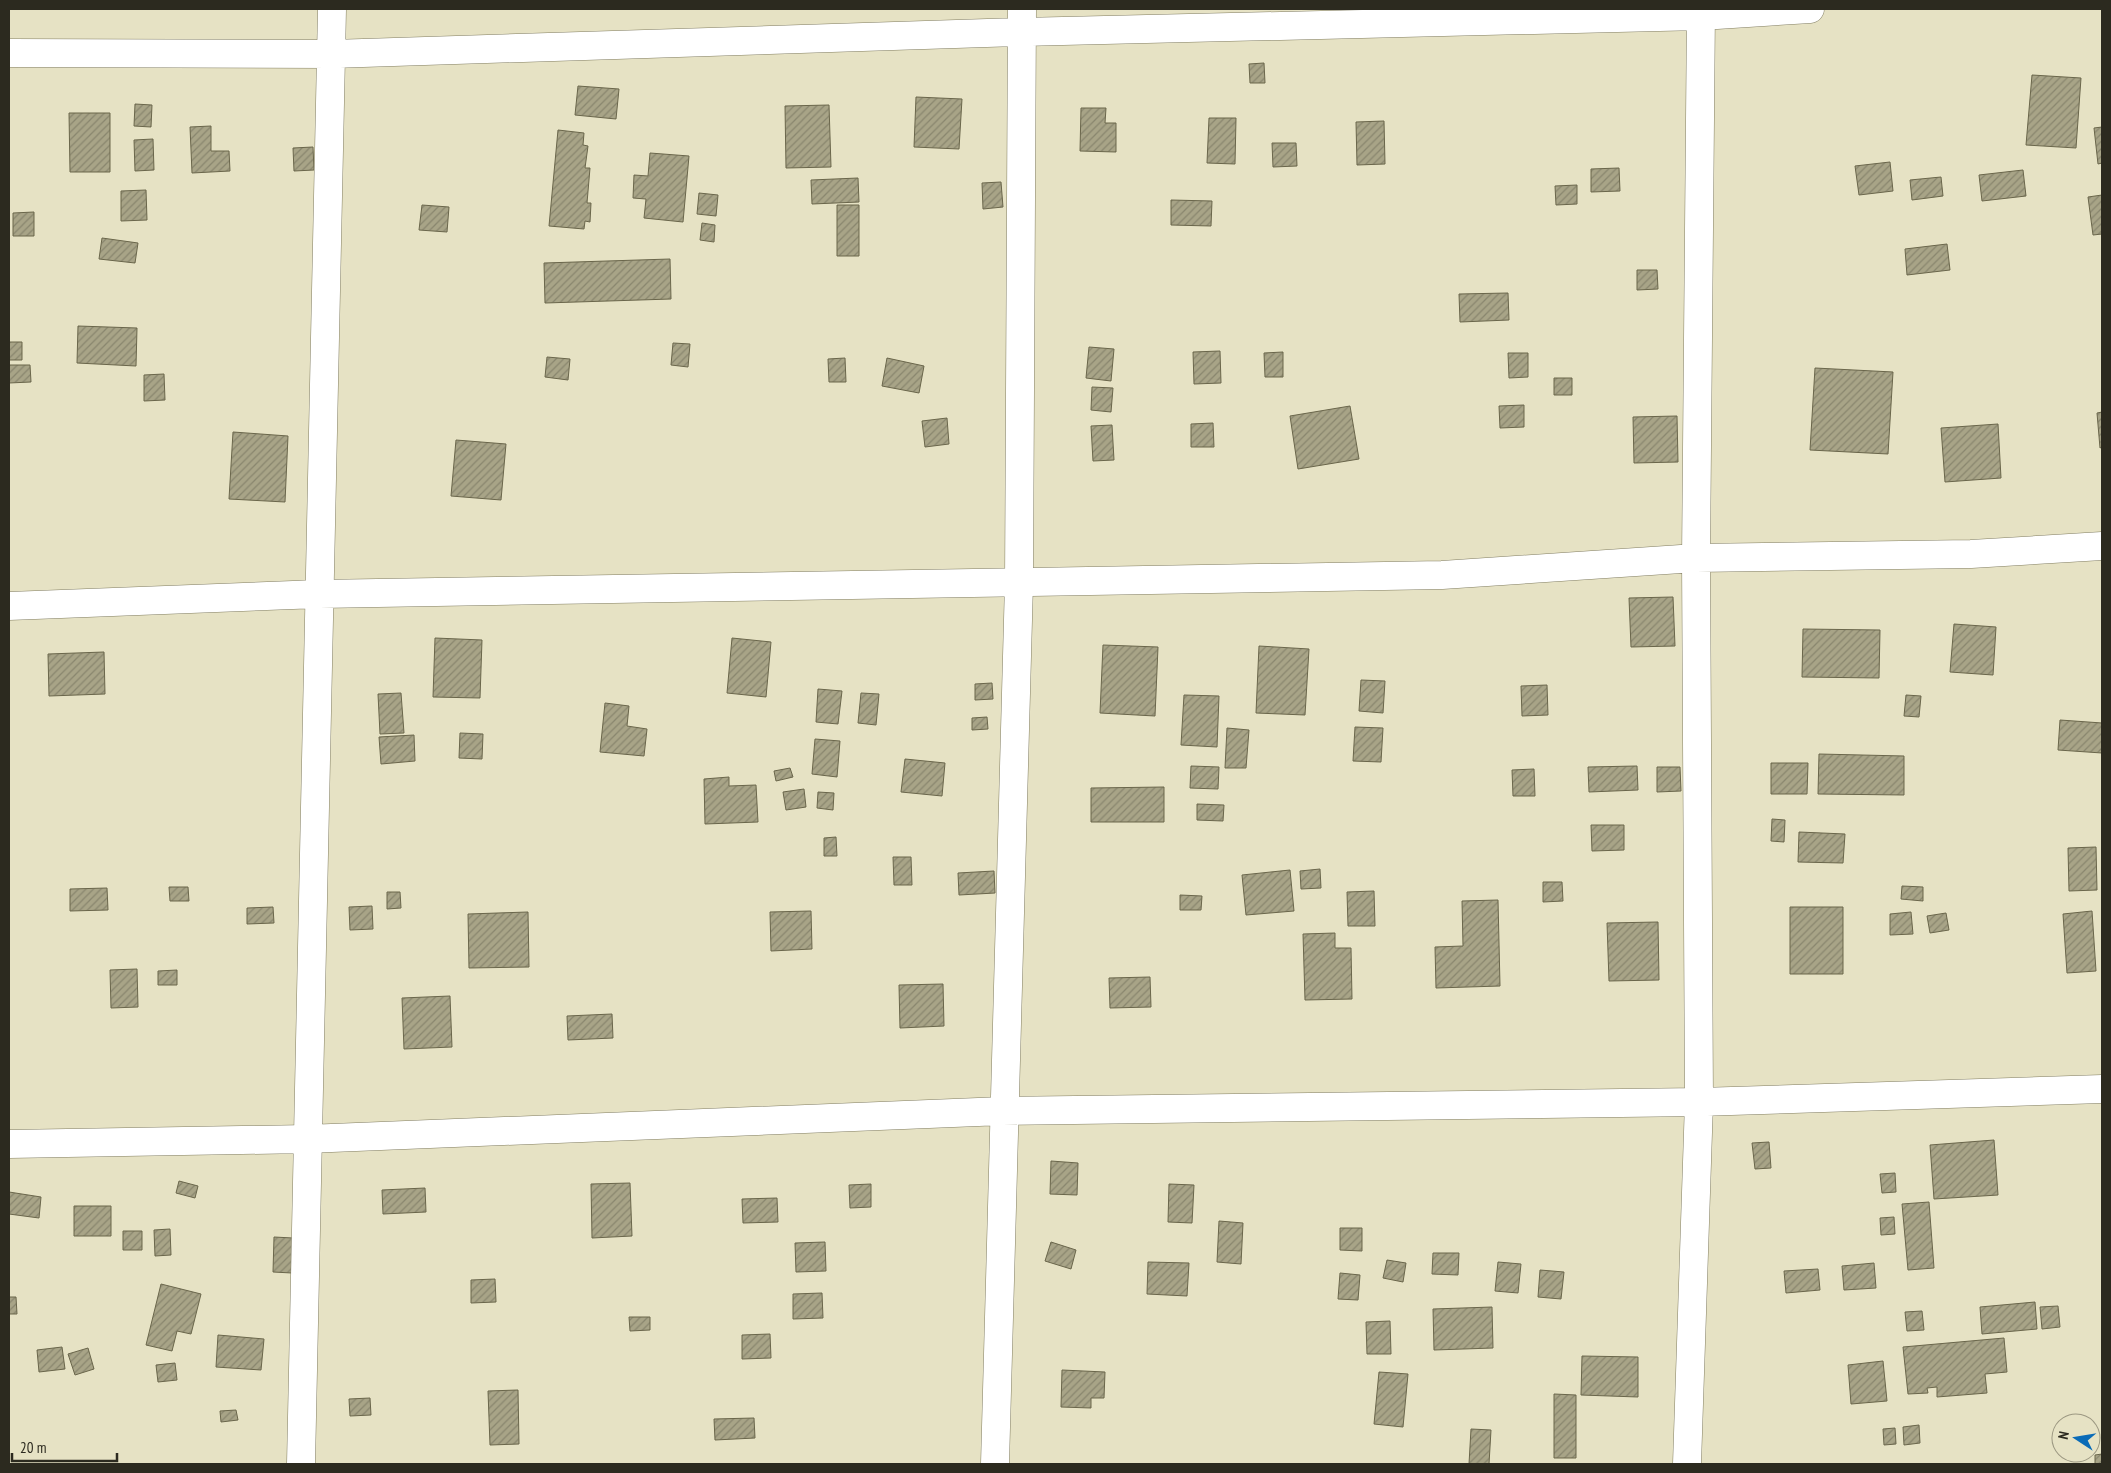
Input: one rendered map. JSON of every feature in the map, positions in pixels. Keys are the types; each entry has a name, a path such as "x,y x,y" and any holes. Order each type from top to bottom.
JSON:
{"street":[{"path":"300,1464 332,9"},
{"path":"9,53 332,54 1021,20 1810,9"},
{"path":"1686,1464 1699,1102 1696,558 1701,12"},
{"path":"995,1464 1003,1111 1020,583 1021,20"},
{"path":"9,606 319,594 1442,575 1696,558 1971,554 2102,546"},
{"path":"9,1144 307,1139 1003,1111 1699,1102 2102,1088"}],"building":[{"path":"1264,63 1265,83 1250,83 1249,64"},
{"path":"2032,75 2081,78 2076,148 2026,145"},
{"path":"578,86 619,89 616,119 575,115"},
{"path":"916,97 962,99 959,149 914,147"},
{"path":"135,104 152,105 151,127 134,126"},
{"path":"829,105 831,167 786,168 785,106"},
{"path":"1081,108 1106,108 1105,123 1116,123 1116,152 1080,151"},
{"path":"69,113 110,113 110,172 70,172"},
{"path":"1209,118 1236,118 1235,164 1207,163"},
{"path":"1384,121 1385,164 1357,165 1356,122"},
{"path":"211,126 211,151 229,151 230,171 192,173 190,127"},
{"path":"2102,127 2102,163 2098,164 2094,128"},
{"path":"558,130 584,133 583,145 588,146 585,168 590,168 587,203 591,203 590,222 585,221 584,229 549,226"},
{"path":"153,139 154,170 135,171 134,140"},
{"path":"1272,143 1296,143 1297,166 1273,167"},
{"path":"313,147 314,170 294,171 293,148"},
{"path":"650,153 689,156 683,222 644,218 646,199 633,198 634,175 648,176"},
{"path":"1890,162 1893,191 1859,195 1855,166"},
{"path":"1619,168 1620,191 1591,192 1591,169"},
{"path":"2023,170 2026,196 1982,201 1979,175"},
{"path":"1941,177 1943,196 1912,200 1910,180"},
{"path":"858,178 859,202 812,204 811,180"},
{"path":"1001,182 1003,207 983,209 982,183"},
{"path":"1577,185 1577,204 1556,205 1555,186"},
{"path":"146,190 147,220 121,221 121,191"},
{"path":"699,193 718,195 716,216 697,214"},
{"path":"2102,195 2102,234 2093,235 2088,197"},
{"path":"1171,200 1212,201 1211,226 1171,225"},
{"path":"422,205 449,207 447,232 419,230"},
{"path":"837,205 859,205 859,256 837,256"},
{"path":"34,212 34,236 13,236 13,213"},
{"path":"702,223 715,225 714,242 700,240"},
{"path":"102,238 138,243 135,263 99,259"},
{"path":"1947,244 1950,270 1907,275 1905,249"},
{"path":"670,259 671,299 545,303 544,263"},
{"path":"1637,270 1657,270 1658,289 1637,290"},
{"path":"1508,293 1509,320 1460,322 1459,294"},
{"path":"78,326 137,328 136,366 77,363"},
{"path":"9,342 22,342 22,360 9,360"},
{"path":"673,343 690,344 688,367 671,365"},
{"path":"1089,347 1114,349 1111,381 1086,378"},
{"path":"1220,351 1221,383 1194,384 1193,352"},
{"path":"1283,352 1283,377 1265,377 1264,353"},
{"path":"1508,353 1528,353 1528,377 1509,378"},
{"path":"547,357 570,359 568,380 545,377"},
{"path":"845,358 846,382 829,382 828,359"},
{"path":"887,358 924,366 919,393 882,386"},
{"path":"9,365 30,365 31,382 9,383"},
{"path":"1815,368 1893,372 1888,454 1810,450"},
{"path":"164,374 165,400 144,401 144,375"},
{"path":"1554,378 1572,378 1572,395 1554,395"},
{"path":"1092,387 1113,388 1111,412 1091,410"},
{"path":"1524,405 1524,427 1500,428 1499,406"},
{"path":"1350,406 1359,459 1298,469 1290,416"},
{"path":"2102,412 2102,447 2100,448 2097,413"},
{"path":"1677,416 1678,462 1634,463 1633,417"},
{"path":"947,418 949,444 925,447 922,421"},
{"path":"1213,423 1214,447 1191,447 1191,424"},
{"path":"1998,424 2001,478 1945,482 1941,428"},
{"path":"1112,425 1114,460 1093,461 1091,426"},
{"path":"233,432 288,436 285,502 229,499"},
{"path":"456,440 506,444 501,500 451,496"},
{"path":"1673,597 1675,646 1631,647 1629,598"},
{"path":"1954,624 1996,627 1993,675 1950,672"},
{"path":"1803,629 1880,630 1879,678 1802,677"},
{"path":"435,638 482,640 480,698 433,697"},
{"path":"732,638 771,642 766,697 727,693"},
{"path":"1103,645 1158,647 1155,716 1100,713"},
{"path":"1259,646 1309,649 1305,715 1256,713"},
{"path":"104,652 105,694 49,696 48,654"},
{"path":"1361,680 1385,681 1383,713 1359,711"},
{"path":"992,683 993,699 975,700 975,684"},
{"path":"1547,685 1548,715 1522,716 1521,686"},
{"path":"818,689 842,691 838,724 816,722"},
{"path":"401,693 404,733 380,734 378,694"},
{"path":"861,693 879,694 876,725 858,723"},
{"path":"1184,695 1219,696 1217,747 1181,745"},
{"path":"1906,695 1921,696 1919,717 1904,716"},
{"path":"605,703 629,706 627,726 647,729 644,756 600,752"},
{"path":"987,717 988,729 972,730 972,718"},
{"path":"2060,720 2102,723 2102,753 2058,750"},
{"path":"1355,727 1383,728 1381,762 1353,761"},
{"path":"1227,728 1249,730 1246,768 1225,768"},
{"path":"460,733 483,734 482,759 459,758"},
{"path":"414,735 415,761 381,764 379,737"},
{"path":"815,739 840,741 837,777 812,774"},
{"path":"1819,754 1904,756 1904,795 1818,794"},
{"path":"905,759 945,763 942,796 901,792"},
{"path":"1771,763 1808,763 1807,794 1771,794"},
{"path":"1191,766 1219,767 1218,789 1190,788"},
{"path":"1637,766 1638,790 1589,792 1588,767"},
{"path":"1657,767 1680,767 1681,791 1657,792"},
{"path":"790,768 793,777 776,781 774,771"},
{"path":"1534,769 1535,796 1513,796 1512,770"},
{"path":"729,777 729,786 756,785 758,822 705,824 704,779"},
{"path":"1164,787 1164,822 1091,822 1091,788"},
{"path":"804,789 806,807 786,810 783,792"},
{"path":"818,792 834,793 833,810 817,808"},
{"path":"1197,804 1224,805 1223,821 1197,820"},
{"path":"1772,819 1785,820 1784,842 1771,841"},
{"path":"1591,825 1624,825 1624,850 1592,851"},
{"path":"1799,832 1845,834 1843,863 1798,862"},
{"path":"836,837 837,856 824,856 824,838"},
{"path":"2096,847 2097,890 2069,891 2068,848"},
{"path":"893,857 911,857 912,885 894,885"},
{"path":"1320,869 1321,888 1301,889 1300,871"},
{"path":"1290,870 1294,911 1246,915 1242,875"},
{"path":"994,871 995,893 959,895 958,873"},
{"path":"1543,882 1562,882 1563,901 1543,902"},
{"path":"1902,886 1923,887 1923,901 1901,899"},
{"path":"169,887 188,887 189,901 170,901"},
{"path":"107,888 108,910 70,911 70,889"},
{"path":"1374,891 1375,926 1348,926 1347,892"},
{"path":"387,892 400,892 401,908 387,909"},
{"path":"1180,895 1202,896 1201,910 1180,910"},
{"path":"1498,900 1500,986 1436,988 1435,947 1463,946 1462,901"},
{"path":"372,906 373,929 350,930 349,907"},
{"path":"273,907 274,923 247,924 247,908"},
{"path":"1790,907 1843,907 1843,974 1790,974"},
{"path":"811,911 812,949 771,951 770,912"},
{"path":"2092,911 2096,971 2067,973 2063,914"},
{"path":"528,912 529,967 469,968 468,914"},
{"path":"1911,912 1913,934 1890,935 1890,914"},
{"path":"1946,913 1949,930 1930,933 1927,916"},
{"path":"1658,922 1659,980 1609,981 1607,923"},
{"path":"1335,933 1335,948 1351,948 1352,999 1305,1000 1303,934"},
{"path":"137,969 138,1007 111,1008 110,970"},
{"path":"177,970 177,985 158,985 158,971"},
{"path":"1150,977 1151,1007 1110,1008 1109,978"},
{"path":"943,984 944,1026 900,1028 899,985"},
{"path":"450,996 452,1047 404,1049 402,998"},
{"path":"612,1014 613,1038 568,1040 567,1016"},
{"path":"1994,1140 1998,1195 1934,1199 1930,1145"},
{"path":"1769,1142 1771,1168 1755,1169 1752,1143"},
{"path":"1051,1161 1078,1163 1077,1195 1050,1194"},
{"path":"1895,1173 1896,1192 1882,1193 1880,1174"},
{"path":"179,1181 198,1186 195,1198 176,1193"},
{"path":"630,1183 632,1236 592,1238 591,1184"},
{"path":"871,1184 871,1207 850,1208 849,1185"},
{"path":"1169,1184 1194,1185 1192,1223 1168,1222"},
{"path":"425,1188 426,1212 383,1214 382,1190"},
{"path":"9,1192 41,1197 39,1218 9,1214"},
{"path":"777,1198 778,1222 743,1223 742,1199"},
{"path":"1929,1202 1934,1268 1908,1270 1902,1204"},
{"path":"74,1206 111,1206 111,1236 74,1236"},
{"path":"1894,1217 1895,1234 1881,1235 1880,1218"},
{"path":"1219,1221 1243,1223 1241,1264 1217,1262"},
{"path":"1340,1228 1362,1228 1362,1251 1340,1250"},
{"path":"170,1229 171,1255 155,1256 154,1230"},
{"path":"123,1231 142,1231 142,1250 123,1250"},
{"path":"274,1237 293,1238 292,1273 273,1272"},
{"path":"825,1242 826,1271 796,1272 795,1243"},
{"path":"1051,1242 1076,1250 1071,1269 1045,1261"},
{"path":"1433,1253 1459,1253 1458,1275 1432,1274"},
{"path":"1387,1260 1406,1263 1403,1282 1383,1278"},
{"path":"1148,1262 1189,1263 1187,1296 1147,1294"},
{"path":"1498,1262 1521,1264 1518,1293 1495,1291"},
{"path":"1874,1263 1876,1288 1844,1290 1842,1266"},
{"path":"1818,1269 1820,1290 1786,1293 1784,1271"},
{"path":"1540,1270 1564,1272 1561,1299 1538,1297"},
{"path":"1340,1273 1360,1275 1358,1300 1338,1299"},
{"path":"495,1279 496,1302 471,1303 471,1280"},
{"path":"161,1284 201,1294 191,1334 177,1331 172,1351 146,1345"},
{"path":"822,1293 823,1318 793,1319 793,1294"},
{"path":"9,1297 16,1297 17,1314 9,1314"},
{"path":"2035,1302 2037,1329 1982,1334 1980,1307"},
{"path":"2058,1306 2060,1327 2042,1329 2040,1307"},
{"path":"1492,1307 1493,1348 1434,1350 1433,1309"},
{"path":"1922,1311 1924,1330 1907,1331 1905,1312"},
{"path":"629,1317 650,1317 650,1330 630,1331"},
{"path":"1390,1321 1391,1354 1367,1354 1366,1322"},
{"path":"770,1334 771,1358 742,1359 742,1335"},
{"path":"218,1335 264,1339 261,1370 216,1367"},
{"path":"2004,1338 2007,1372 1985,1374 1987,1393 1937,1397 1937,1387 1927,1388 1928,1393 1908,1394 1903,1347"},
{"path":"62,1347 65,1369 39,1372 37,1350"},
{"path":"88,1348 94,1369 75,1375 68,1354"},
{"path":"1582,1356 1638,1357 1638,1397 1581,1395"},
{"path":"1883,1361 1887,1401 1851,1404 1848,1365"},
{"path":"175,1363 177,1380 158,1382 156,1365"},
{"path":"1062,1370 1105,1372 1104,1398 1091,1398 1091,1408 1061,1407"},
{"path":"1379,1372 1408,1374 1403,1427 1374,1424"},
{"path":"518,1390 519,1444 490,1445 488,1391"},
{"path":"1554,1394 1576,1395 1576,1458 1554,1458"},
{"path":"370,1398 371,1415 350,1416 349,1399"},
{"path":"236,1410 238,1420 221,1422 220,1411"},
{"path":"754,1418 755,1438 715,1440 714,1419"},
{"path":"1919,1425 1920,1443 1904,1445 1903,1427"},
{"path":"1895,1428 1896,1444 1884,1445 1883,1429"},
{"path":"1471,1429 1491,1430 1489,1464 1469,1464"},
{"path":"2101,1454 2102,1464 2095,1464 2101,1463"}]}
